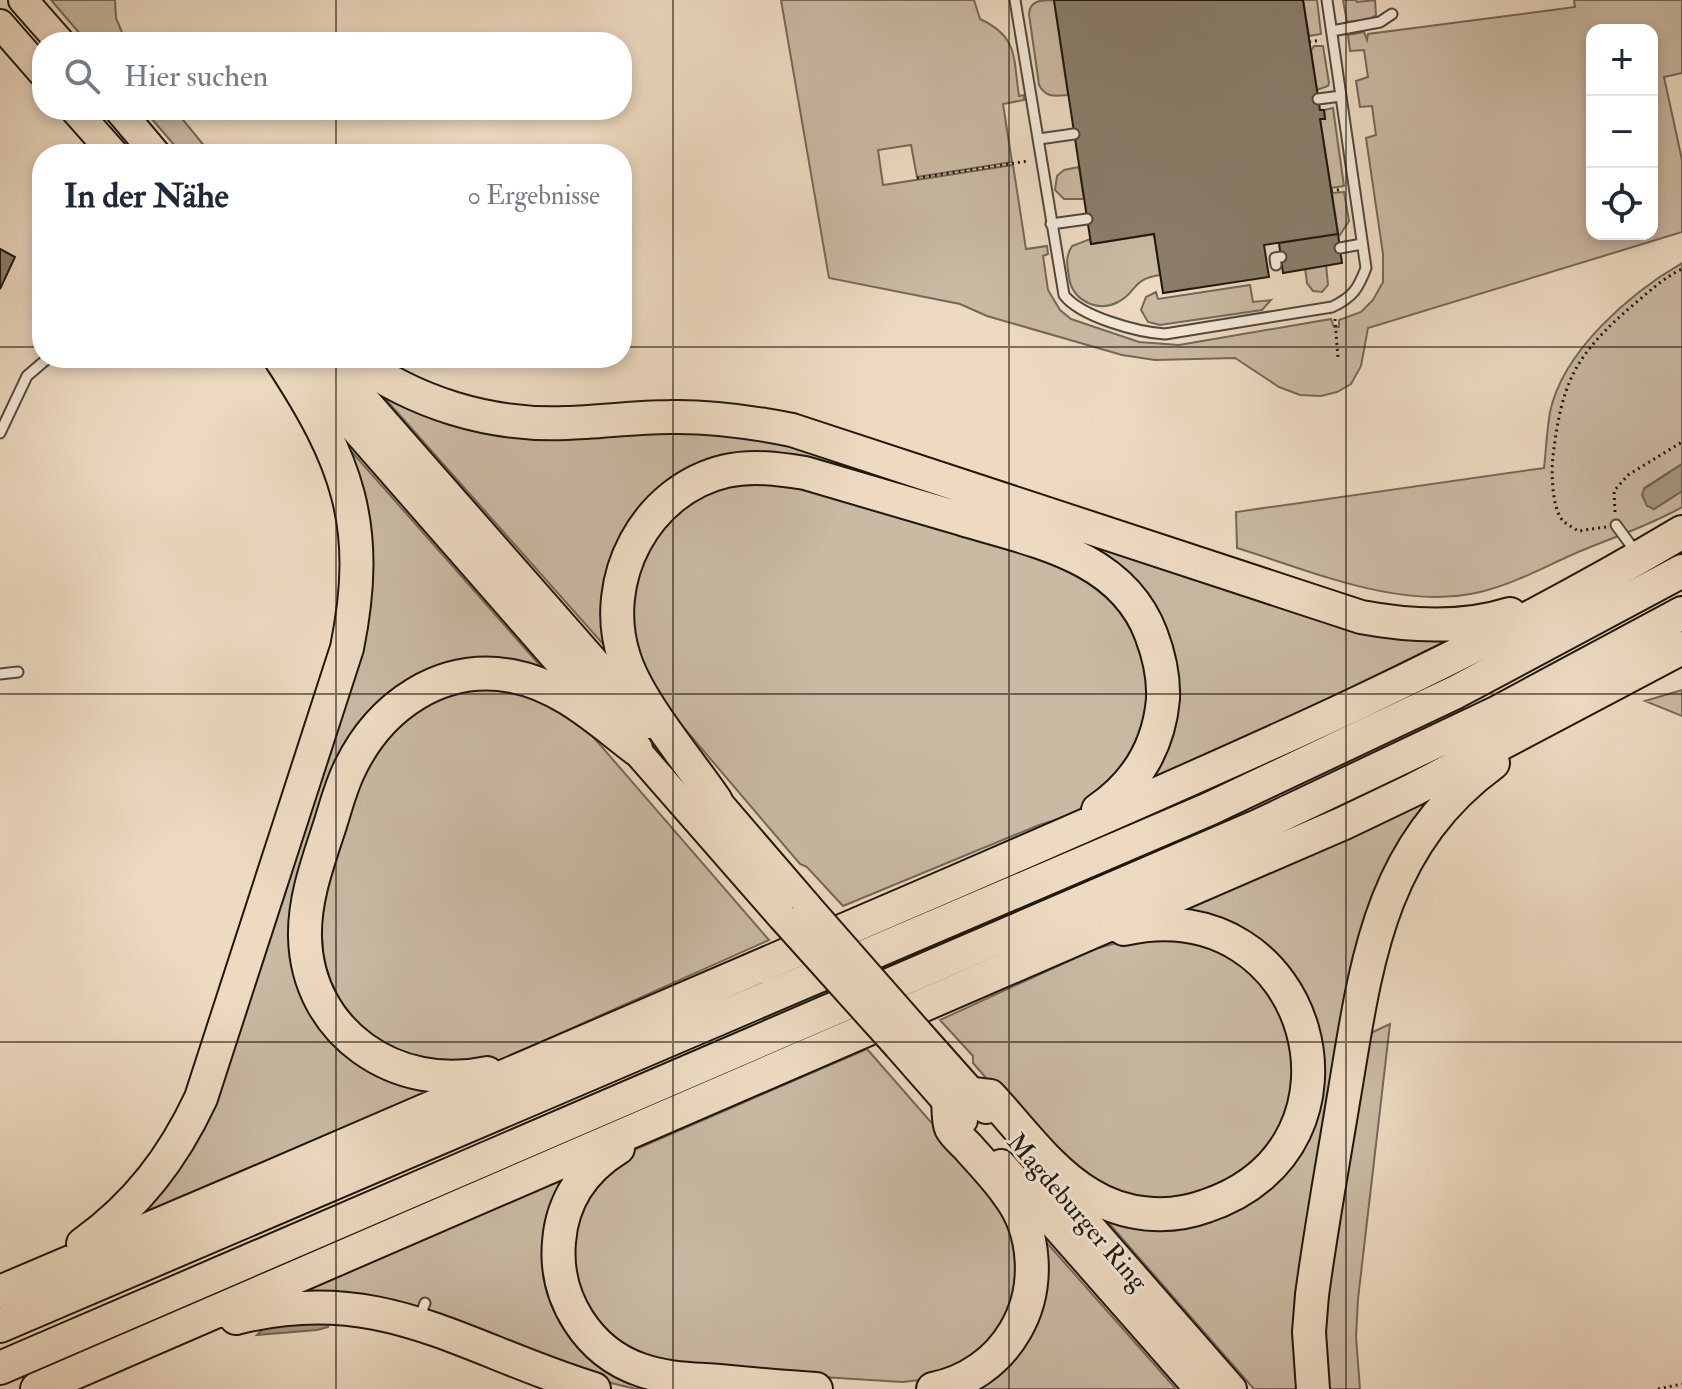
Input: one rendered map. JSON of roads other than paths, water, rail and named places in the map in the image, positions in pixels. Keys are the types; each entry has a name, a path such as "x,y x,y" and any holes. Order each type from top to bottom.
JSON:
{"highway":[{"path":"23,0 51,32"},
{"path":"0,24 32,61"},
{"path":"84,120 105,144"},
{"path":"127,120 148,144"},
{"path":"0,1292 76,1249 122,1214 157,1175 189,1124 210,1073 341,668 357,581 350,501 327,433 286,368"},
{"path":"302,368 636,749 795,912"},
{"path":"337,368 716,801"},
{"path":"370,368 413,393 479,416 518,422 565,423 648,417 758,424 813,436 1297,598 1369,619 1411,624 1477,622 1524,609 1602,579"},
{"path":"795,912 638,688 620,644 617,602 628,553 656,512 694,484 717,474 763,468 805,473 1049,545 1098,567 1119,585 1134,604 1154,641 1163,683 1161,711 1152,744 1136,775 1117,795 1037,847"},
{"path":"0,1292 543,1061 1312,725 1602,579 1682,532"},
{"path":"0,1326 1209,809 1468,686 1682,571"},
{"path":"0,1368 1301,807 1496,713 1682,613"},
{"path":"37,1389 1344,823 1682,648"},
{"path":"543,1061 482,1075 442,1078 403,1071 386,1064 357,1044 327,1011 310,973 305,937 306,909 314,874 344,783 363,745 392,710 435,684 457,677 489,673 533,681 564,695 636,749"},
{"path":"1313,1389 1309,1332 1315,1272 1359,1008 1371,947 1384,904 1409,852 1441,809 1477,775 1555,716"},
{"name":"Magdeburger Ring","path":"795,912 960,1098 1232,1389"},
{"path":"933,1389 963,1380 1002,1350 1021,1321 1030,1289 1030,1243 1018,1209 951,1128 960,1098 990,1096 1056,1167 1102,1202 1134,1212 1165,1214 1196,1210 1232,1195 1266,1170 1288,1143 1303,1109 1309,1072 1305,1040 1292,1000 1275,975 1242,948 1201,929 1164,924 1112,932 1052,950"},
{"name":"Magdeburger Ring","path":"960,1098 1199,1389"},
{"path":"671,1114 594,1166 572,1196 558,1260 567,1299 588,1334 612,1355 640,1370 669,1377 816,1389"},
{"path":"144,1343 282,1308 323,1306 349,1315 421,1312 594,1389"}],"lane":[{"path":"1015,0 1064,295 1071,303 1095,316 1151,333 1181,332 1332,307 1345,301 1359,287 1366,268 1327,0"},
{"path":"1332,31 1380,22 1392,14"},
{"path":"1318,99 1341,96"},
{"path":"1039,139 1074,134"},
{"path":"1051,224 1087,219"},
{"path":"1340,248 1362,244"},
{"path":"0,433 27,376 36,368"},
{"path":"1616,525 1640,557"},
{"path":"0,674 18,672"}]}
